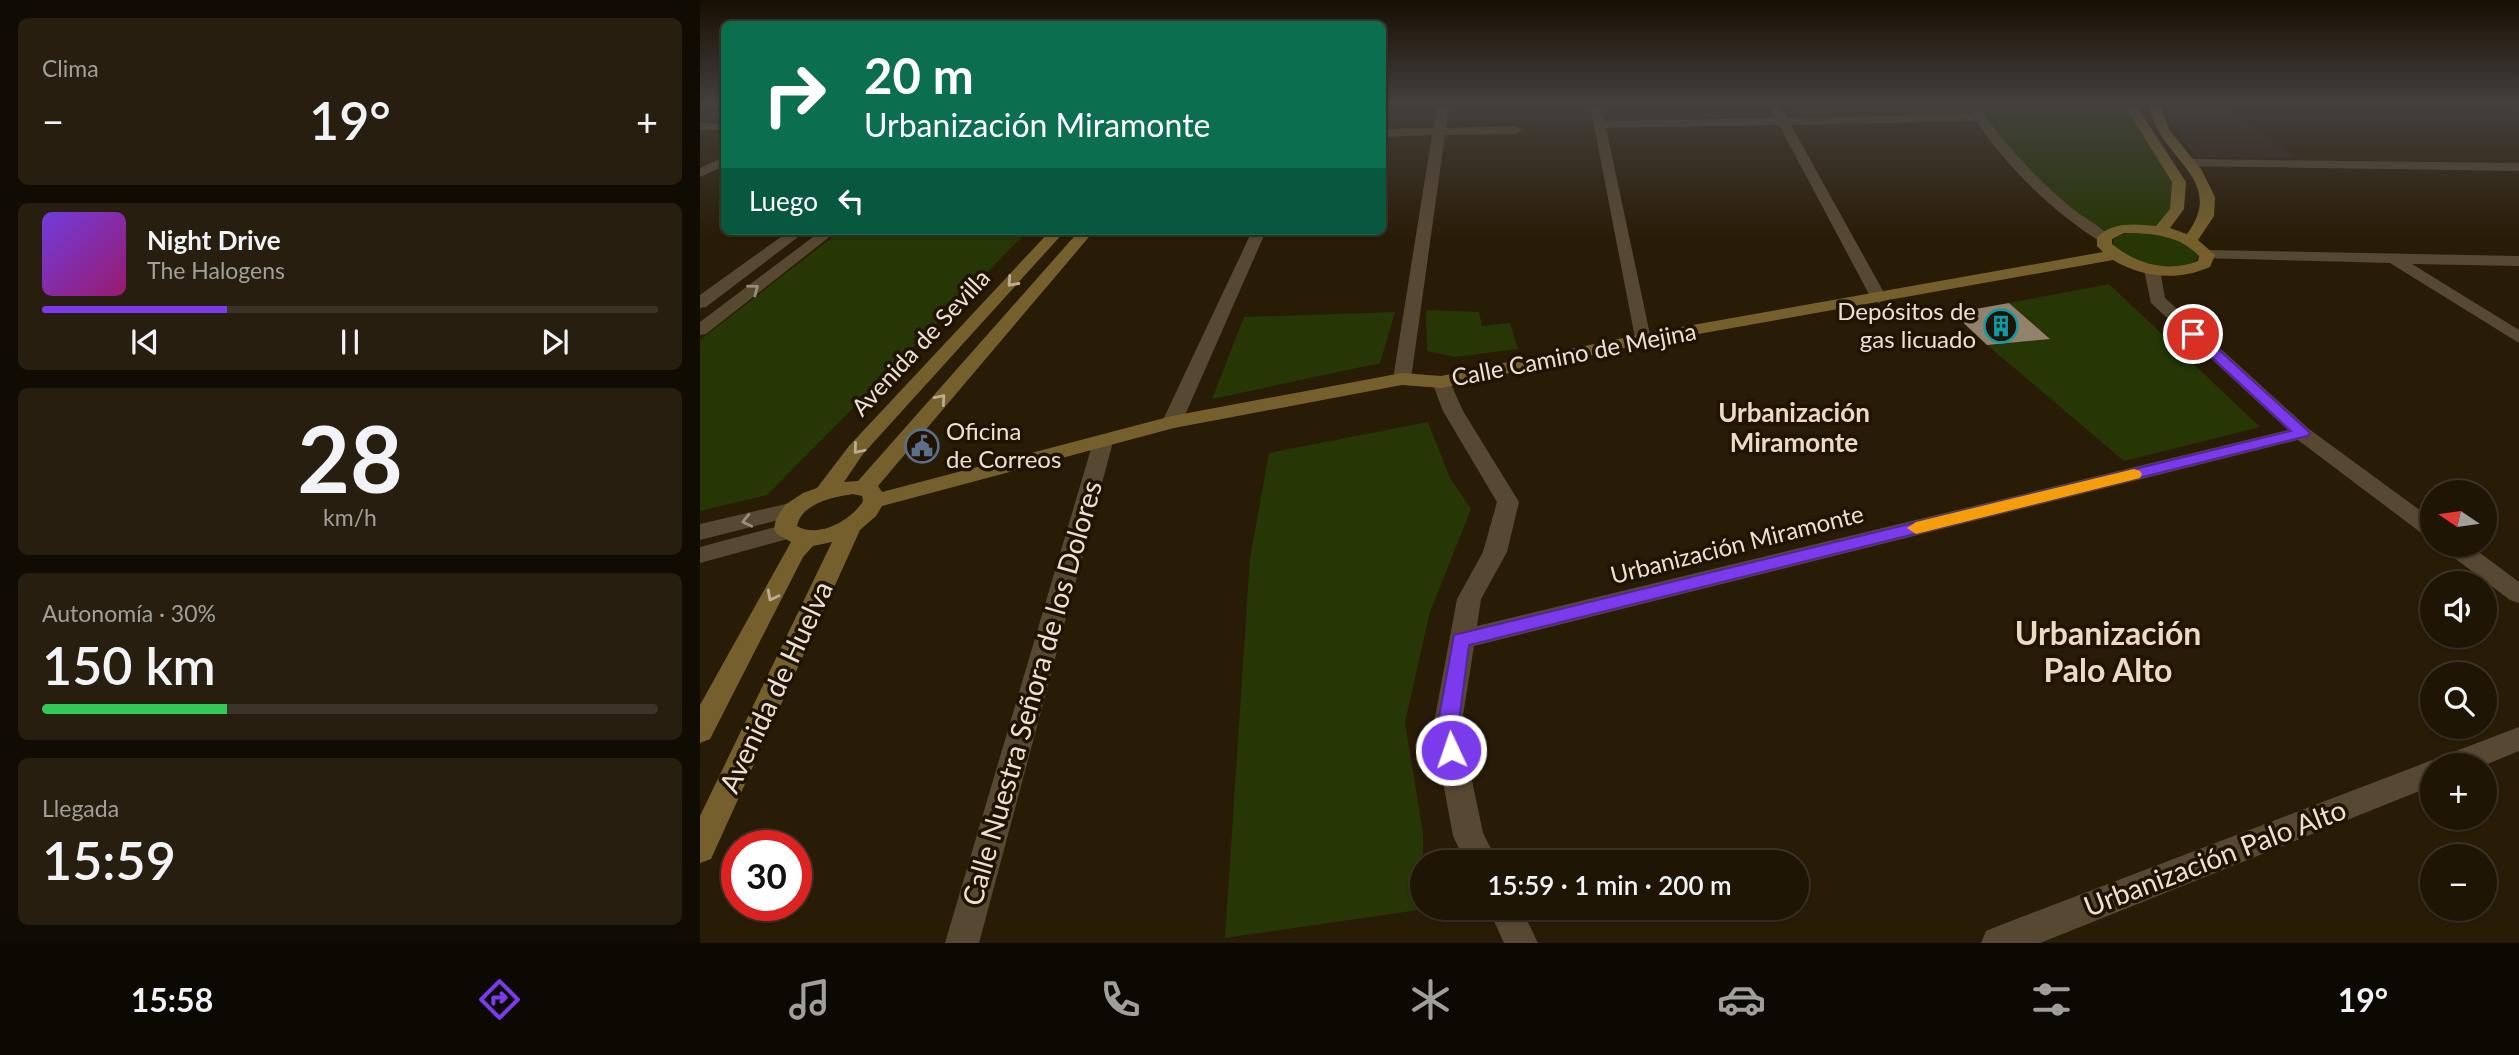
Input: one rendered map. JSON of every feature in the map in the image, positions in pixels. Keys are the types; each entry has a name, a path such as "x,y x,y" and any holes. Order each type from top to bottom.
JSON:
{"street":[{"path":"1402,379 1436,149"},
{"path":"1605,149 1642,339"},
{"path":"1798,149 1879,298"},
{"path":"2005,149 2083,226 2130,263 2152,270 2175,272 2194,270 2205,264 2207,255"},
{"path":"2158,149 2179,182 2177,209 2160,231"},
{"path":"2180,149 2206,187 2208,214 2190,241 2207,255 2519,261"},
{"path":"700,173 721,162"},
{"path":"2190,163 2519,167"},
{"name":"Calle Camino de Mejina","path":"825,492 853,487 869,495 1103,442 1171,422 1402,379 1441,382 1642,339 1879,298 2109,246 2112,232 2124,229 2160,231 2190,241"},
{"path":"700,303 794,235"},
{"path":"700,330 825,235"},
{"name":"Avenida de Sevilla","path":"825,492 856,450 1054,235"},
{"name":"Avenida de Sevilla","path":"851,525 867,513 869,495 1084,235"},
{"path":"1171,422 1257,235"},
{"path":"2394,259 2519,338"},
{"path":"2152,270 2157,300 2302,433 2420,521"},
{"path":"1441,382 1453,411 1508,502 1494,552 1469,599 1447,728 1468,836 1475,850"},
{"name":"Urbanización Miramonte","path":"1460,640 2302,433"},
{"name":"Calle Nuestra Señora de los Dolores","path":"962,943 1103,442"},
{"path":"700,532 794,509 825,492"},
{"name":"Avenida de Huelva","path":"700,731 794,553 797,535 785,522 794,509"},
{"path":"700,555 797,535 828,534 851,525"},
{"name":"Avenida de Huelva","path":"700,849 851,525"},
{"path":"2470,557 2519,593"},
{"path":"2483,753 2519,739"},
{"name":"Urbanización Palo Alto","path":"1998,943 2420,778"},
{"path":"1510,920 1521,943"}],"shaded area":[{"path":"2191,149 2283,149 2296,158 2197,157"}],"green space":[{"path":"2010,149 2158,149 2179,182 2177,209 2160,231 2141,229 2104,238 2083,226"},
{"path":"2130,232 2159,234 2179,239 2194,250 2198,258 2181,267 2154,266 2141,262 2119,251 2113,244 2114,238"},
{"path":"835,235 1024,235 767,495 700,511 700,340"},
{"path":"2109,284 2260,427 2124,461 1987,345 2049,339 2009,303"},
{"path":"1426,310 1479,312 1482,326 1510,323 1518,349 1455,357 1427,351"},
{"path":"1395,312 1380,363 1212,399 1244,317"},
{"path":"1428,422 1450,478 1471,509 1430,612 1405,722 1423,833 1423,850 1410,850 1410,911 1225,938 1250,558 1269,453"}],"building":[{"name":"Depósitos de gas licuado","path":"2009,303 2050,339 1987,345 1953,313"}],"slow traffic":[{"path":"1916,528 2134,474"}],"place":[{"name":"Depósitos de gas licuado","path":"2001,326"},
{"name":"Oficina de Correos","path":"922,446"}],"district":[{"name":"Urbanización Miramonte","path":"1794,428"},
{"name":"Urbanización Palo Alto","path":"2108,652"}],"route":[{"path":"1451,750 1447,728 1460,640 2302,433 2193,334"}]}
